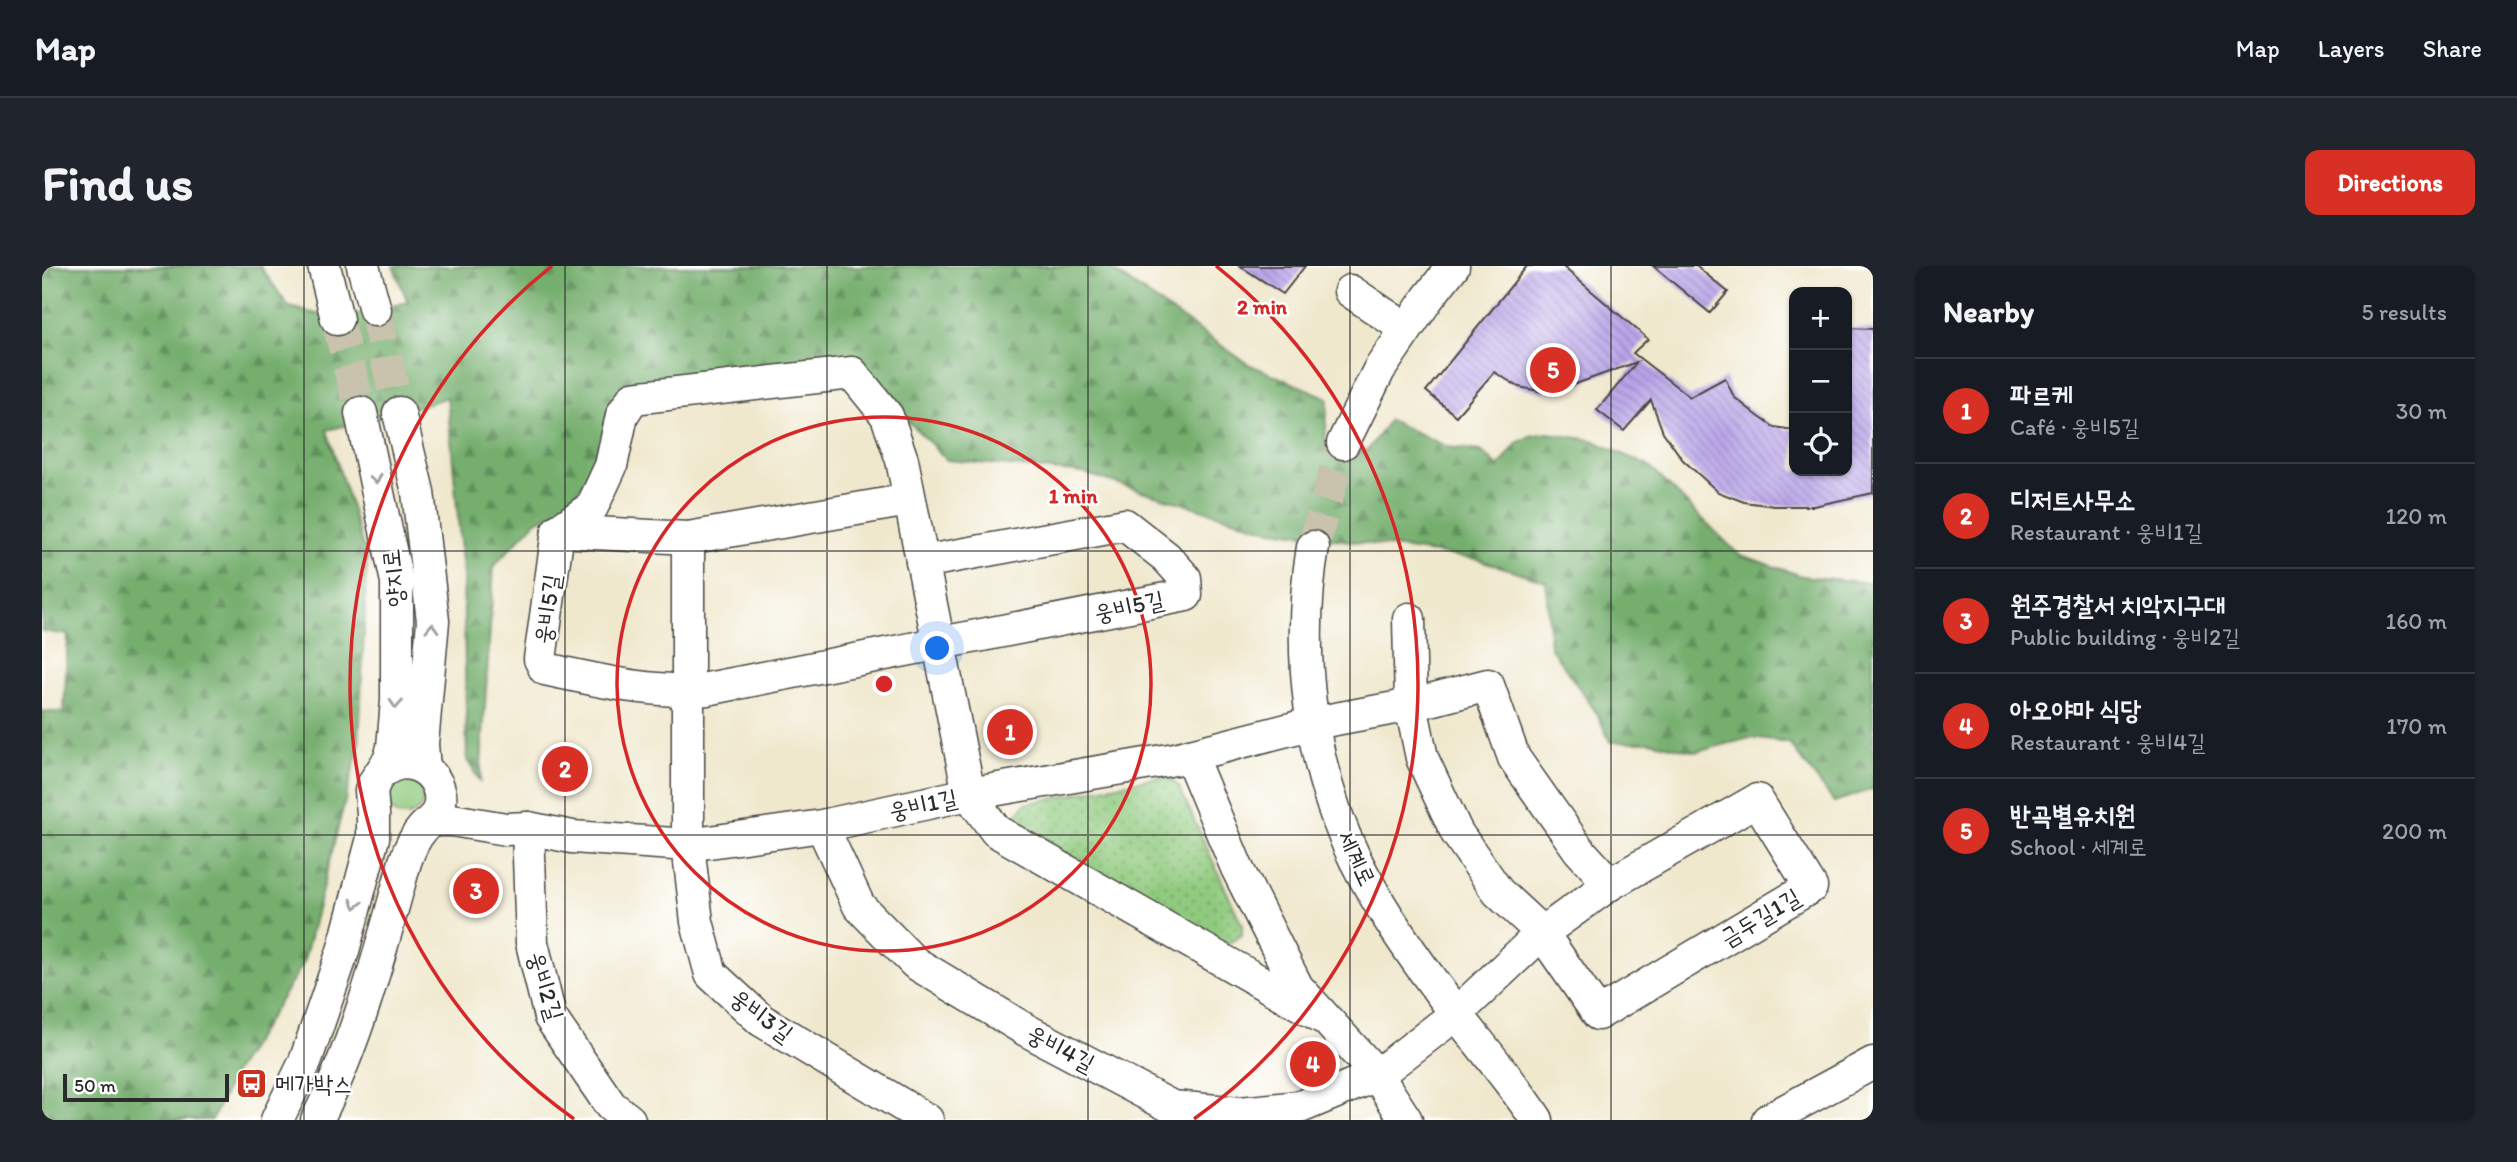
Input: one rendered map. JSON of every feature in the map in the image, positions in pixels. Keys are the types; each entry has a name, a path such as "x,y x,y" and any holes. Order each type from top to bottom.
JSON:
{"street":[{"path":"324,266 337,319"},
{"path":"363,266 375,310"},
{"path":"1343,443 1379,370 1453,266"},
{"path":"1350,291 1406,329"},
{"path":"558,531 592,507 611,466 622,415 633,398 852,373 887,416 902,460 969,794 996,831 1322,1017"},
{"name":"양지로","path":"361,413 397,582 397,701 405,758"},
{"name":"양지로","path":"399,413 418,492 433,621 405,758"},
{"path":"558,531 688,538 909,500"},
{"name":"웅비5길","path":"558,531 540,659 545,669 626,686 689,691 707,689 941,645 1186,594 1185,578 1166,557 1125,525 922,562"},
{"path":"688,538 688,845"},
{"name":"세계로","path":"1313,547 1305,611 1308,677 1314,723 1325,778 1354,857 1404,942 1536,1120"},
{"name":"금두길1길","path":"1409,619 1411,705 1422,758 1457,833 1498,892 1542,933 1598,1014 1811,887 1757,800 1610,884 1542,933 1456,1014"},
{"path":"1314,723 1411,705 1488,685 1514,758 1579,850 1610,884"},
{"name":"웅비1길","path":"427,823 452,820 506,829 528,828 572,837 688,845 822,826 969,794 1190,755 1314,723"},
{"path":"1190,755 1237,869 1297,987 1377,1075 1406,1120"},
{"path":"277,1120 305,1062 343,951 373,825 371,791 375,781 405,758 433,776 439,787 389,914 336,1083 317,1120"},
{"path":"373,825 380,822 389,829 412,832 427,823"},
{"name":"웅비4길","path":"822,826 859,906 915,963 1026,1030 1172,1107 1240,1114 1300,1107 1377,1075 1456,1014"},
{"name":"웅비2길","path":"528,828 532,943 550,1017 611,1106 629,1120"},
{"name":"웅비3길","path":"688,845 697,922 712,974 761,1020 927,1120"},
{"path":"1212,954 1242,951 1256,941 1256,905"},
{"path":"327,1120 344,1089 385,961 389,914"},
{"path":"1788,1115 1873,1063"}],"green space":[{"path":"42,266 260,266 289,307 337,319 408,302 393,266 1106,266 1248,364 1328,398 1325,444 1367,451 1389,420 1448,447 1481,451 1499,467 1517,443 1530,436 1548,433 1592,440 1649,466 1738,554 1802,576 1873,583 1873,789 1834,802 1789,743 1750,738 1696,752 1654,742 1610,742 1598,715 1550,647 1546,581 1476,559 1266,529 1083,473 947,460 848,361 719,372 625,385 598,463 567,506 536,521 494,566 480,781 467,760 463,573 447,397 399,413 327,430 367,559 359,746 303,964 235,1072 212,1120 42,1120 42,711 64,713 68,635 42,631"},
{"path":"1166,775 1179,787 1242,925 1242,935 1225,945 1010,823 1025,804"},
{"path":"405,780 418,785 423,798 418,811 405,816 392,811 387,798 392,785"}],"building":[{"path":"1240,266 1305,266 1283,294"},
{"path":"1527,266 1562,266 1648,339 1633,353 1690,397 1725,378 1734,397 1774,427 1789,429 1789,476 1852,476 1852,328 1873,329 1873,493 1814,506 1774,506 1744,502 1718,492 1683,460 1663,432 1651,400 1624,431 1597,410 1637,362 1556,391 1544,392 1519,387 1494,372 1456,416 1426,391"},
{"path":"1653,266 1696,266 1728,292 1710,313"}],"tunnel":[{"path":"375,310 399,413"},
{"path":"337,319 361,413"},
{"path":"1313,547 1343,443"}],"place":[{"name":"반곡별유치원","path":"1553,370"},
{"name":"파르케","path":"1010,732"},
{"name":"디저트사무소","path":"565,769"},
{"name":"원주경찰서 치악지구대","path":"476,891"},
{"name":"아오야마 식당","path":"1313,1064"},
{"name":"메가박스","path":"252,1083"}]}
